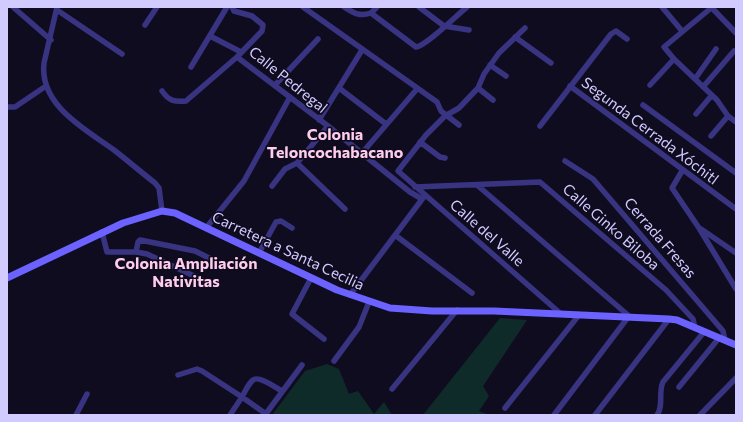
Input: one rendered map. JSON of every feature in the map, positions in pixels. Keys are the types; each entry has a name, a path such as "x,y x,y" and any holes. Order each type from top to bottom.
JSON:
{"main road":[{"name":"Carretera a Santa Cecilia","path":"162,210 175,213 310,278 369,302 395,308 432,311 457,310 629,316 669,319 736,345"},
{"path":"7,278 102,232 162,210"}],"street":[{"path":"13,7 51,40"},
{"path":"145,25 157,7"},
{"path":"191,67 227,7"},
{"name":"Calle Pedregal","path":"232,7 234,11 252,16 263,25 262,31 239,55 275,86 328,126 410,192 423,197"},
{"path":"304,7 362,50 437,102 445,116 459,125"},
{"path":"344,7 357,15 363,16 371,13 377,7"},
{"path":"420,7 444,26 469,30"},
{"path":"371,13 416,47 420,46 467,7"},
{"path":"662,7 682,31"},
{"path":"736,33 711,7 664,47 674,59 712,95 728,116 736,122"},
{"path":"122,54 57,8 43,72 46,86 62,111 159,188 162,210"},
{"path":"445,158 440,157 420,142 445,116 459,108 478,88 484,74 499,53 525,28"},
{"path":"540,126 611,34 616,31 627,39"},
{"path":"162,91 168,99 176,102 186,101 239,55 210,36"},
{"path":"515,37 551,63"},
{"path":"275,86 318,39"},
{"path":"695,79 716,49"},
{"path":"319,120 362,50"},
{"path":"703,87 734,51"},
{"path":"650,85 674,59"},
{"path":"490,66 506,76"},
{"path":"7,107 15,107 46,86"},
{"name":"Segunda Cerrada Xóchitl","path":"570,86 682,171 736,209"},
{"path":"339,88 386,124"},
{"path":"478,88 493,100"},
{"path":"362,153 417,89"},
{"path":"696,114 712,95"},
{"path":"206,228 244,181 290,97"},
{"path":"643,105 736,173"},
{"path":"711,136 728,116"},
{"path":"272,186 285,169 297,163 328,126"},
{"name":"Calle del Valle","path":"420,142 398,171 423,197 561,314"},
{"name":"Cerrada Fresas","path":"565,161 593,179 723,331 722,339"},
{"path":"297,163 345,209"},
{"path":"682,171 672,188 699,228 736,289"},
{"name":"Calle Ginko Biloba","path":"477,185 540,182 666,290 693,319 695,328"},
{"path":"415,187 477,185 629,316 554,415"},
{"path":"350,295 423,197"},
{"path":"259,253 276,222 281,221 292,228"},
{"path":"699,228 736,253"},
{"path":"102,232 107,252 136,252 147,254 211,284"},
{"path":"395,235 472,293"},
{"path":"136,252 138,242 140,240 195,251 211,259"},
{"path":"310,278 292,314 324,339"},
{"path":"334,361 359,327 369,302"},
{"path":"392,389 457,310"},
{"path":"505,408 579,315"},
{"path":"595,415 669,319"},
{"path":"657,415 660,411 661,386 663,382 704,332"},
{"path":"679,387 722,339"},
{"path":"178,375 197,370 202,371 242,397 265,415 302,365"},
{"path":"700,415 736,378"},
{"path":"230,415 252,381 256,379 262,380 282,391"},
{"path":"76,415 87,394"}],"green space":[{"path":"500,318 527,320 483,386 489,396 479,411 489,415 423,415"},
{"path":"327,364 339,369 349,394 358,391 374,414 384,402 392,415 272,415 305,371"}],"district":[{"name":"Colonia Teloncochabacano","path":"335,144"},
{"name":"Colonia Ampliación Nativitas","path":"186,273"}]}
